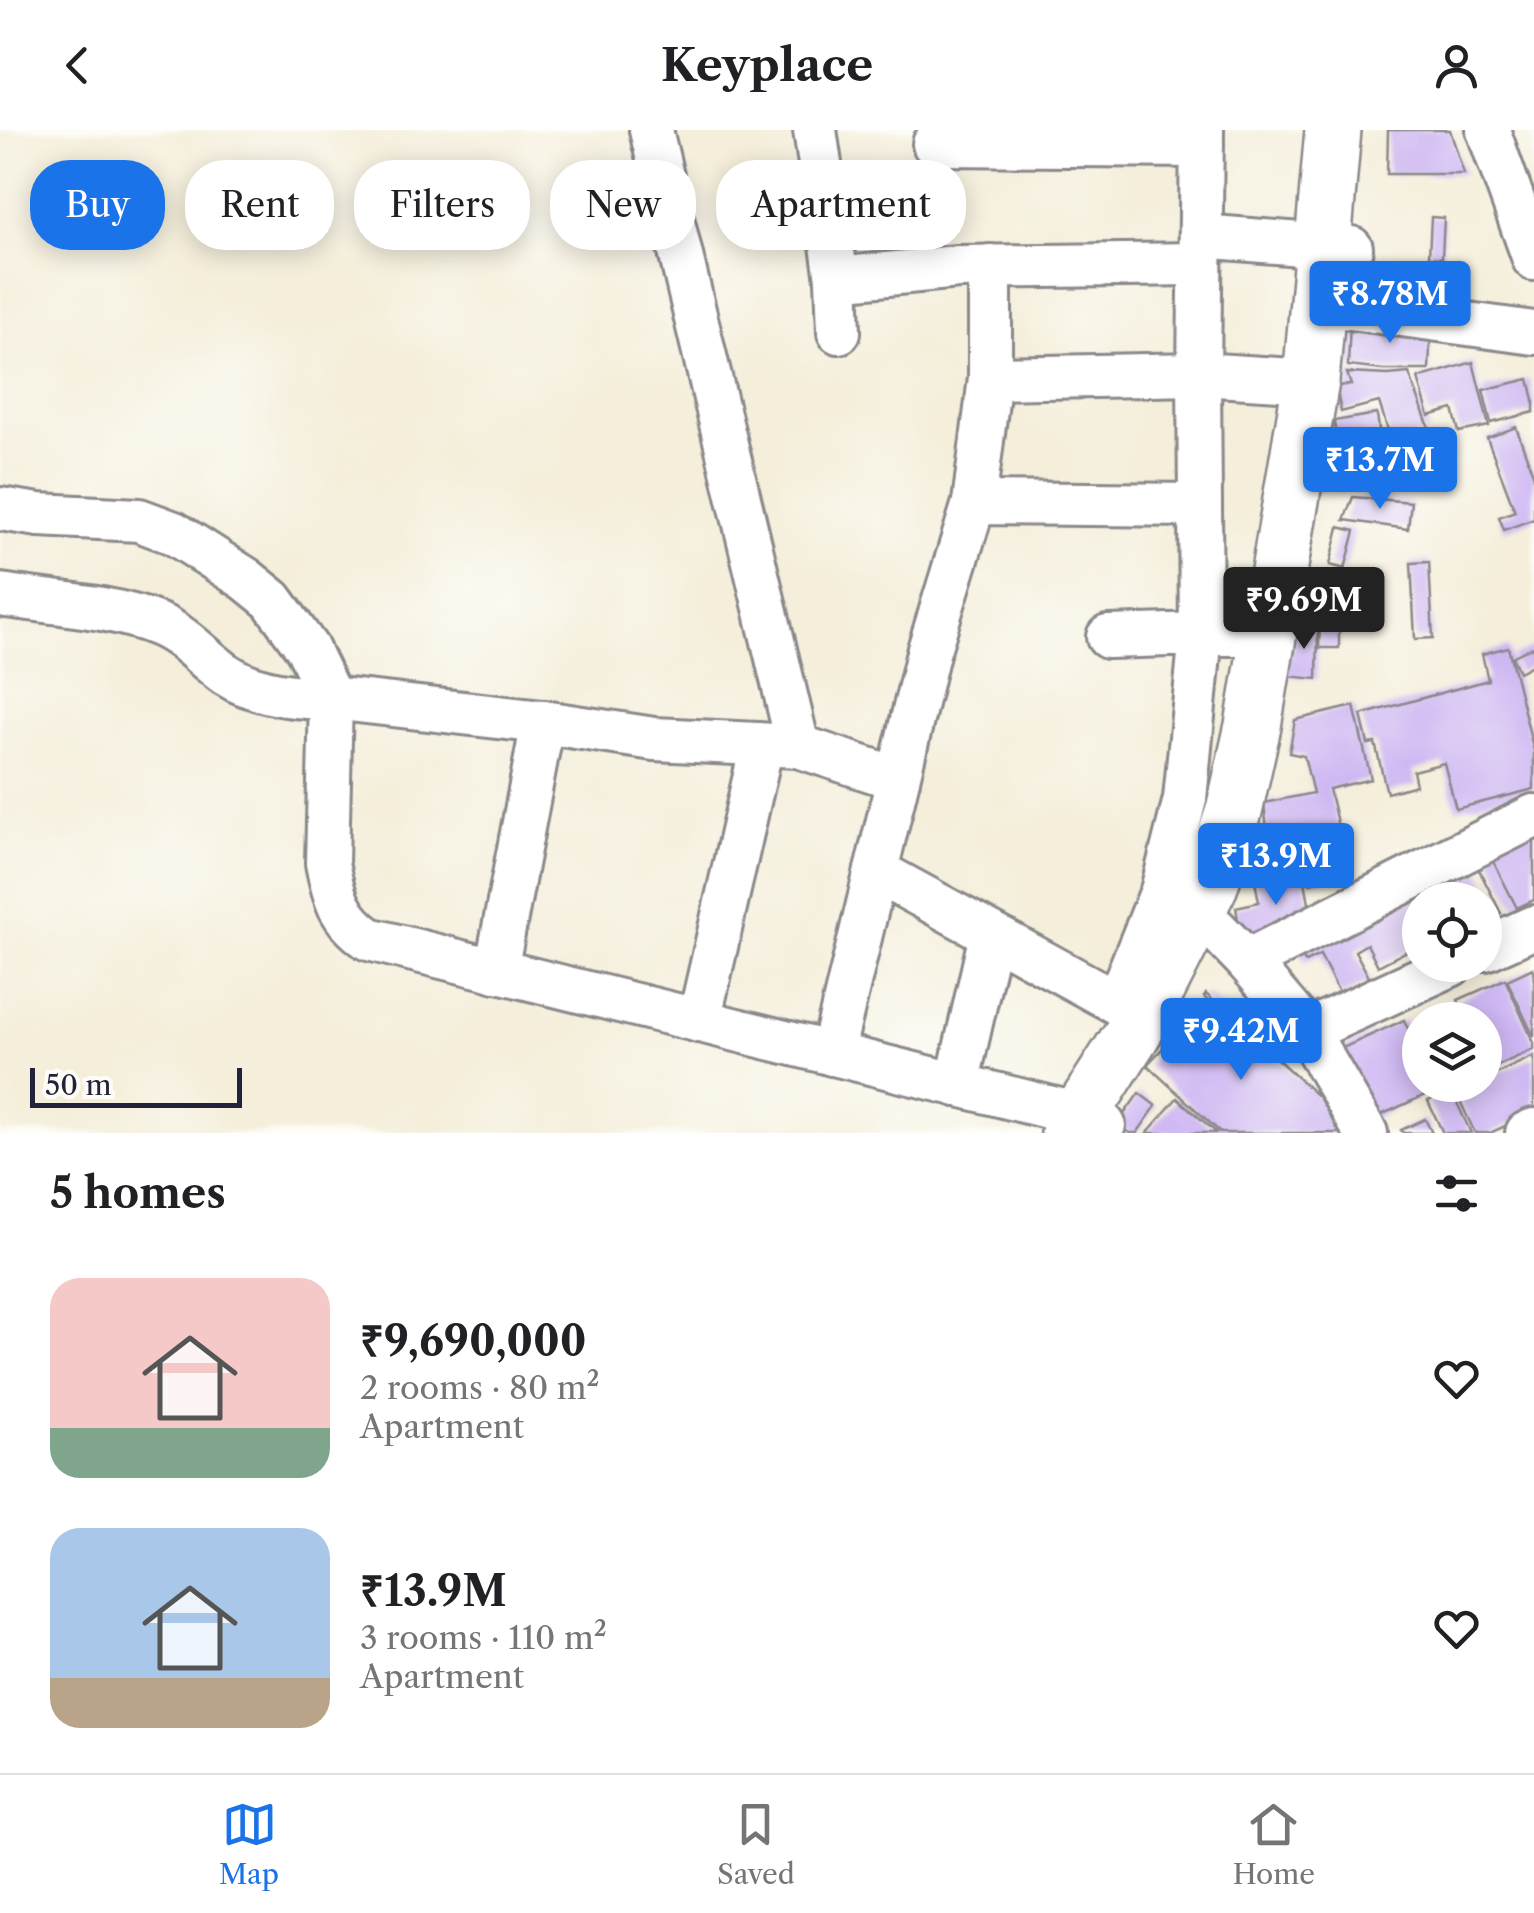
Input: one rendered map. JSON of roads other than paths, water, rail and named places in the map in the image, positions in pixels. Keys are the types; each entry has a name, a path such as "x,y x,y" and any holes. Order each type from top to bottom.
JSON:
{"main road":[{"path":"1088,1126 1163,1025 1231,944 1230,893 1272,731 1343,307 1333,130"},
{"path":"1088,1126 1130,1009 1210,885 1234,810 1253,726 1310,381 1362,130"}],"street":[{"path":"651,130 780,746 698,1020"},
{"path":"815,130 837,279 839,332"},
{"path":"1488,130 1534,259"},
{"path":"876,871 1130,1009 1185,799 1201,634 1202,138 934,144"},
{"path":"837,279 958,266 1200,250 1338,246"},
{"path":"832,1054 928,653 974,502 990,378 990,266"},
{"path":"1343,307 1534,333"},
{"path":"990,378 1199,374 1310,381"},
{"path":"974,502 1200,505"},
{"path":"0,509 140,520 174,534 272,600 307,648 331,698 328,863 332,890 350,926 370,939 957,1084 1088,1126"},
{"path":"0,595 132,614 164,627 228,676 253,687 301,698 542,722 654,739 780,746 898,778"},
{"path":"1108,637 1269,634"},
{"path":"496,971 542,722"},
{"path":"1366,1133 1307,1031 1231,944 1534,816"},
{"path":"1502,941 1534,927"},
{"path":"957,1084 991,934"},
{"path":"1307,1031 1414,982"}]}
